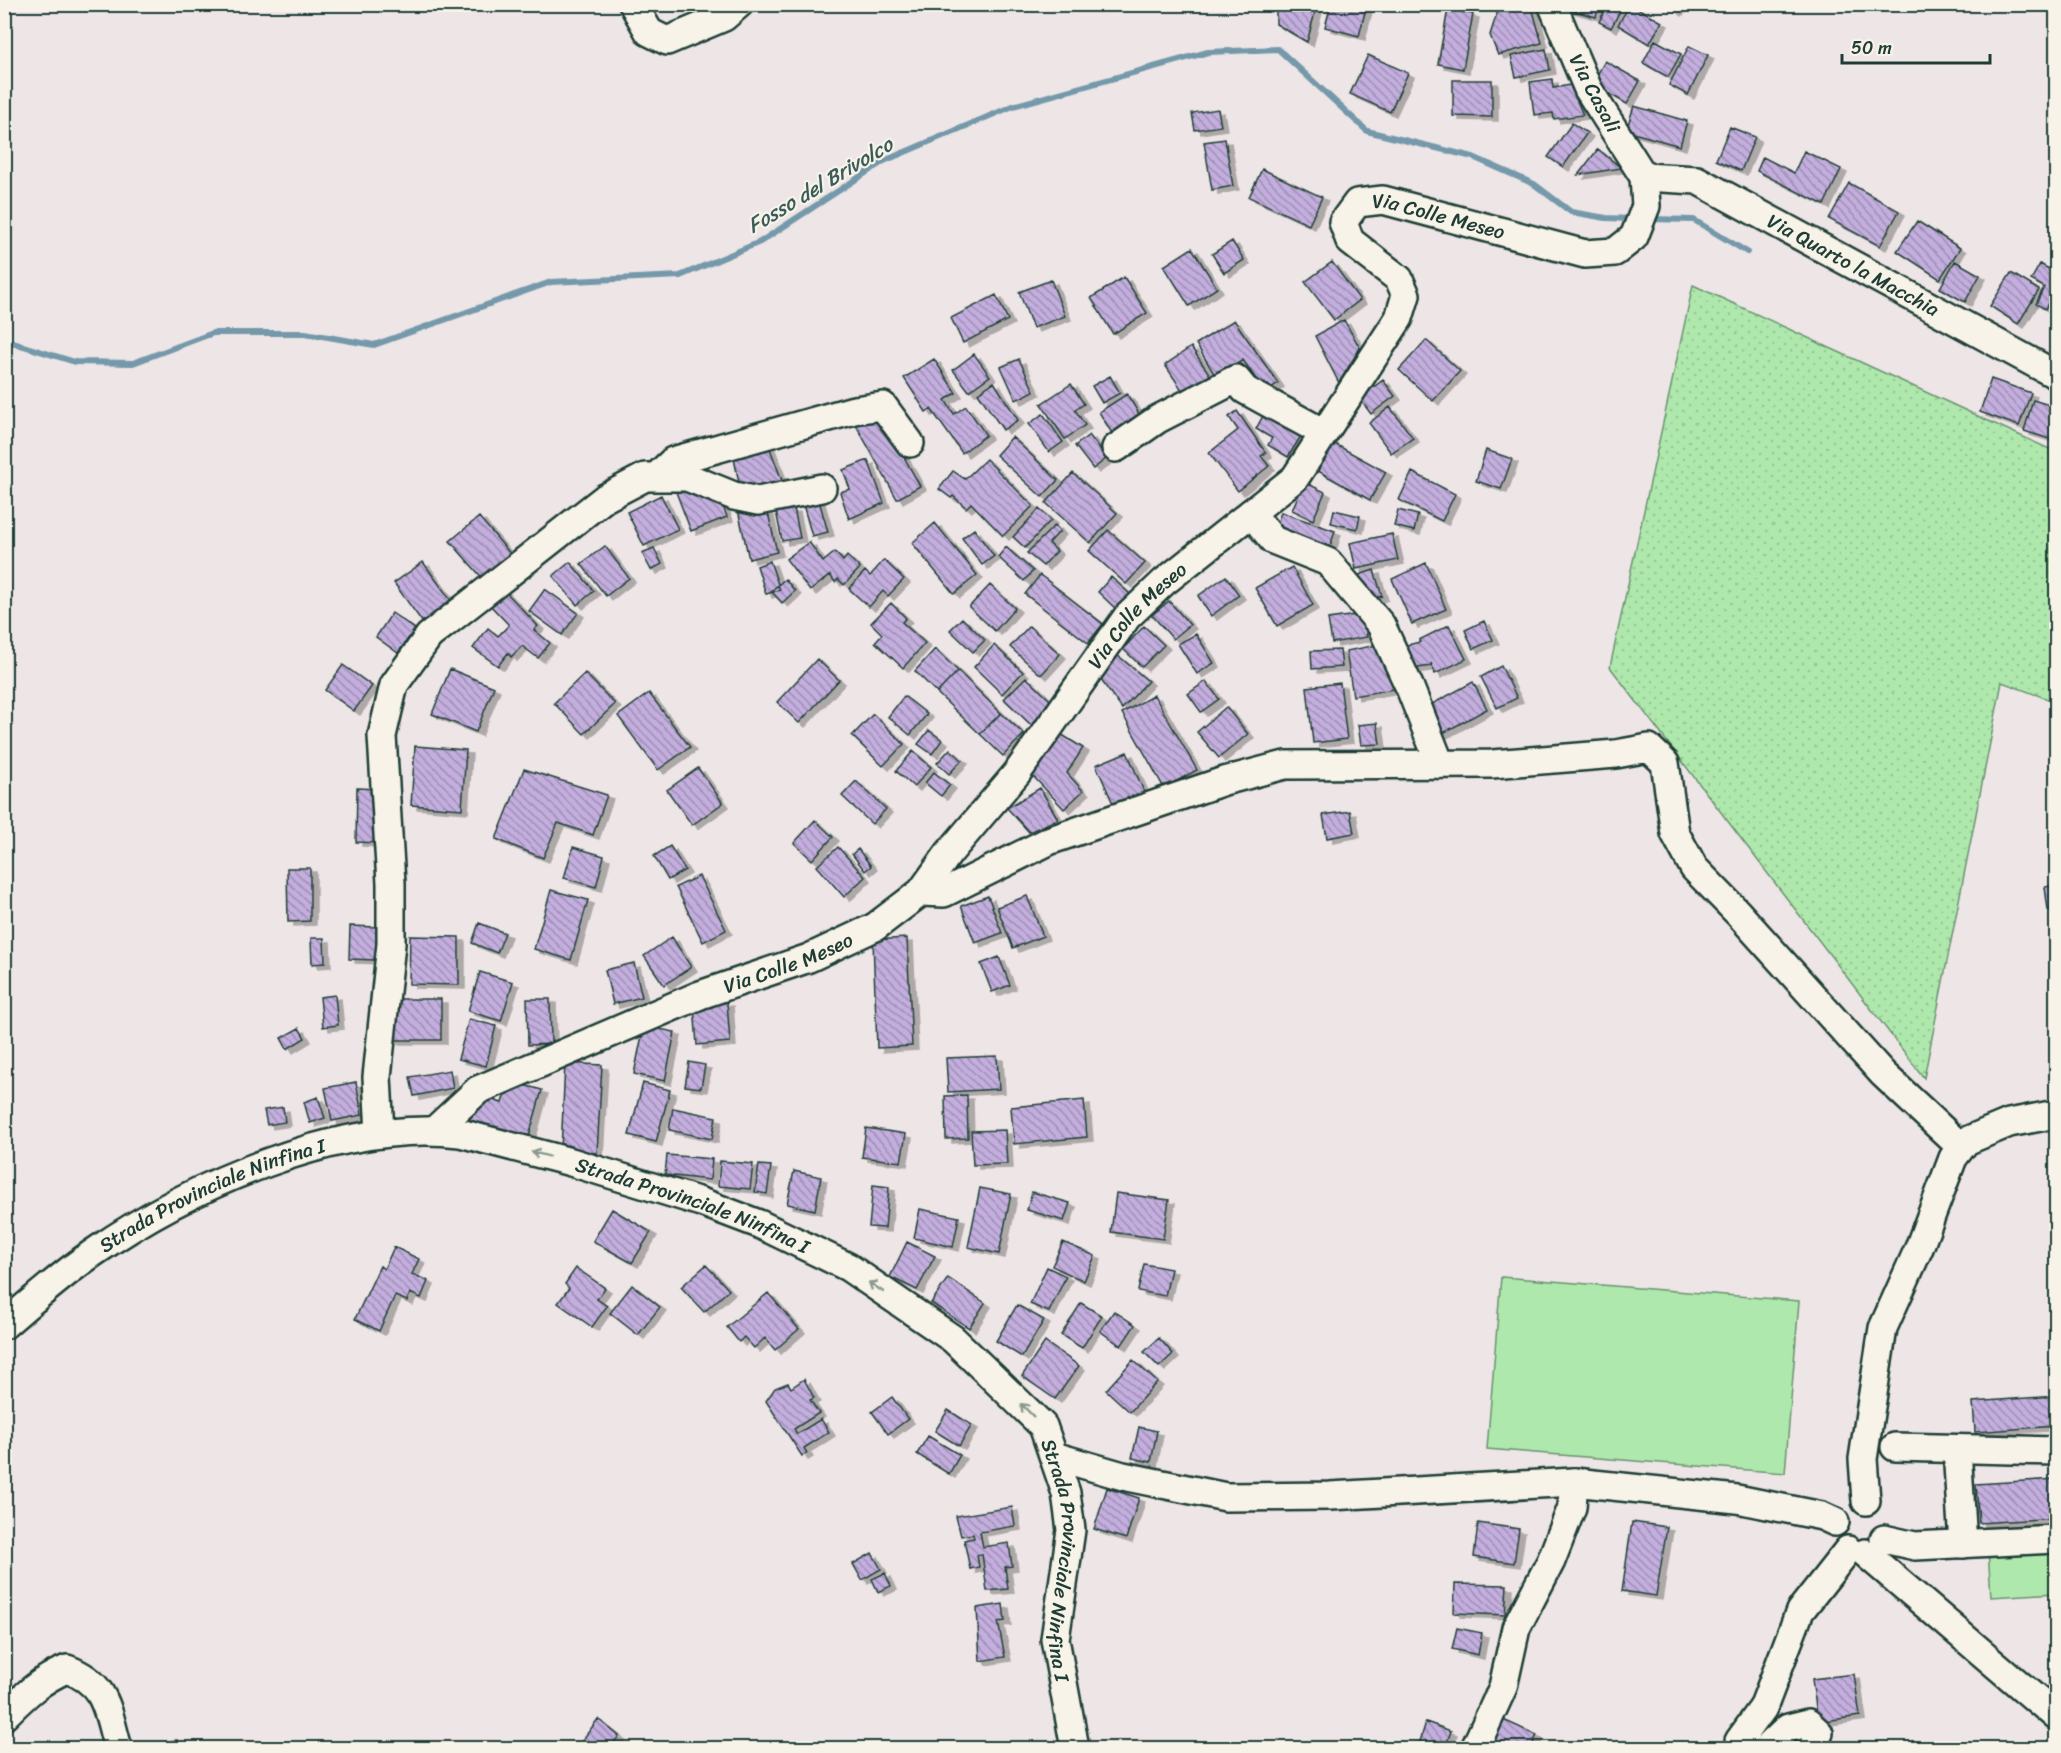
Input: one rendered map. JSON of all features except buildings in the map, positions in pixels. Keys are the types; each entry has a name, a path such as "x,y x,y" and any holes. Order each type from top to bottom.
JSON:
{"street":[{"path":"633,4 649,32 667,41 724,17 739,4"},
{"name":"Via Casali","path":"1552,4 1588,89 1644,177"},
{"name":"Via Colle Meseo","path":"435,1130 478,1090 700,995 809,958 875,927 921,892 949,853 1017,773 1126,617 1164,582 1294,478 1398,318 1406,295 1399,279 1350,241 1343,222 1357,204 1383,200 1585,254 1615,252 1634,237 1646,206 1644,177"},
{"name":"Via Quarto la Macchia","path":"1644,177 1697,180 2056,375"},
{"path":"1116,448 1158,419 1236,380 1245,390 1323,433"},
{"path":"657,477 673,461 854,410 883,406 909,443"},
{"path":"380,1133 377,1077 391,944 391,893 382,736 394,685 429,636 502,576 605,498 645,477 687,477 734,496 758,501 822,488"},
{"path":"1251,513 1273,540 1328,562 1381,625 1410,688 1440,764"},
{"path":"921,892 944,893 1051,840 1224,781 1285,765 1542,761 1616,754 1649,748 1665,763 1675,833 1694,868 1738,913 1883,1074 1961,1148"},
{"path":"1866,1501 1863,1459 1883,1328 1919,1248 1953,1158 1966,1141 2008,1123 2056,1114"},
{"name":"Strada Provinciale Ninfina I","path":"4,1325 53,1282 94,1252 189,1197 249,1170 334,1142 380,1133 435,1130 460,1133 571,1162 701,1202 759,1224 848,1267 953,1339 1044,1426 1066,1493 1071,1530 1055,1639 1075,1749"},
{"path":"1895,1447 2056,1451"},
{"path":"1957,1449 1963,1544"},
{"path":"1053,1456 1123,1476 1226,1497 1330,1496 1574,1482 1737,1499 1822,1516 1835,1522"},
{"path":"1475,1749 1503,1687 1516,1628 1551,1561 1572,1507 1574,1482"},
{"path":"1741,1749 1739,1741 1763,1708 1800,1611 1866,1547 1887,1524 1880,1509 1866,1501 1847,1504 1838,1514 1835,1522 1837,1538 1866,1547 2056,1539"},
{"path":"1866,1547 2056,1716"},
{"path":"4,1716 27,1693 52,1675 67,1669 80,1673 102,1692 118,1749"},
{"path":"1767,1749 1788,1728 1809,1723 1819,1733 1813,1749"}],"green space":[{"path":"1693,285 2056,452 2056,702 2002,682 1924,1078 1610,667"},
{"path":"1501,1277 1799,1301 1785,1473 1487,1449"},
{"path":"2056,1544 2056,1593 1991,1597 1988,1549"}],"waterway":[{"name":"Fosso del Brivolco","path":"4,340 75,362 133,363 213,333 305,333 374,345 551,282 680,276 760,242 884,161 1013,106 1208,52 1278,49 1367,131 1473,157 1534,184 1571,212 1606,218 1632,219"},
{"name":"Fosso del Brivolco","path":"1648,219 1694,220 1747,252"}]}
